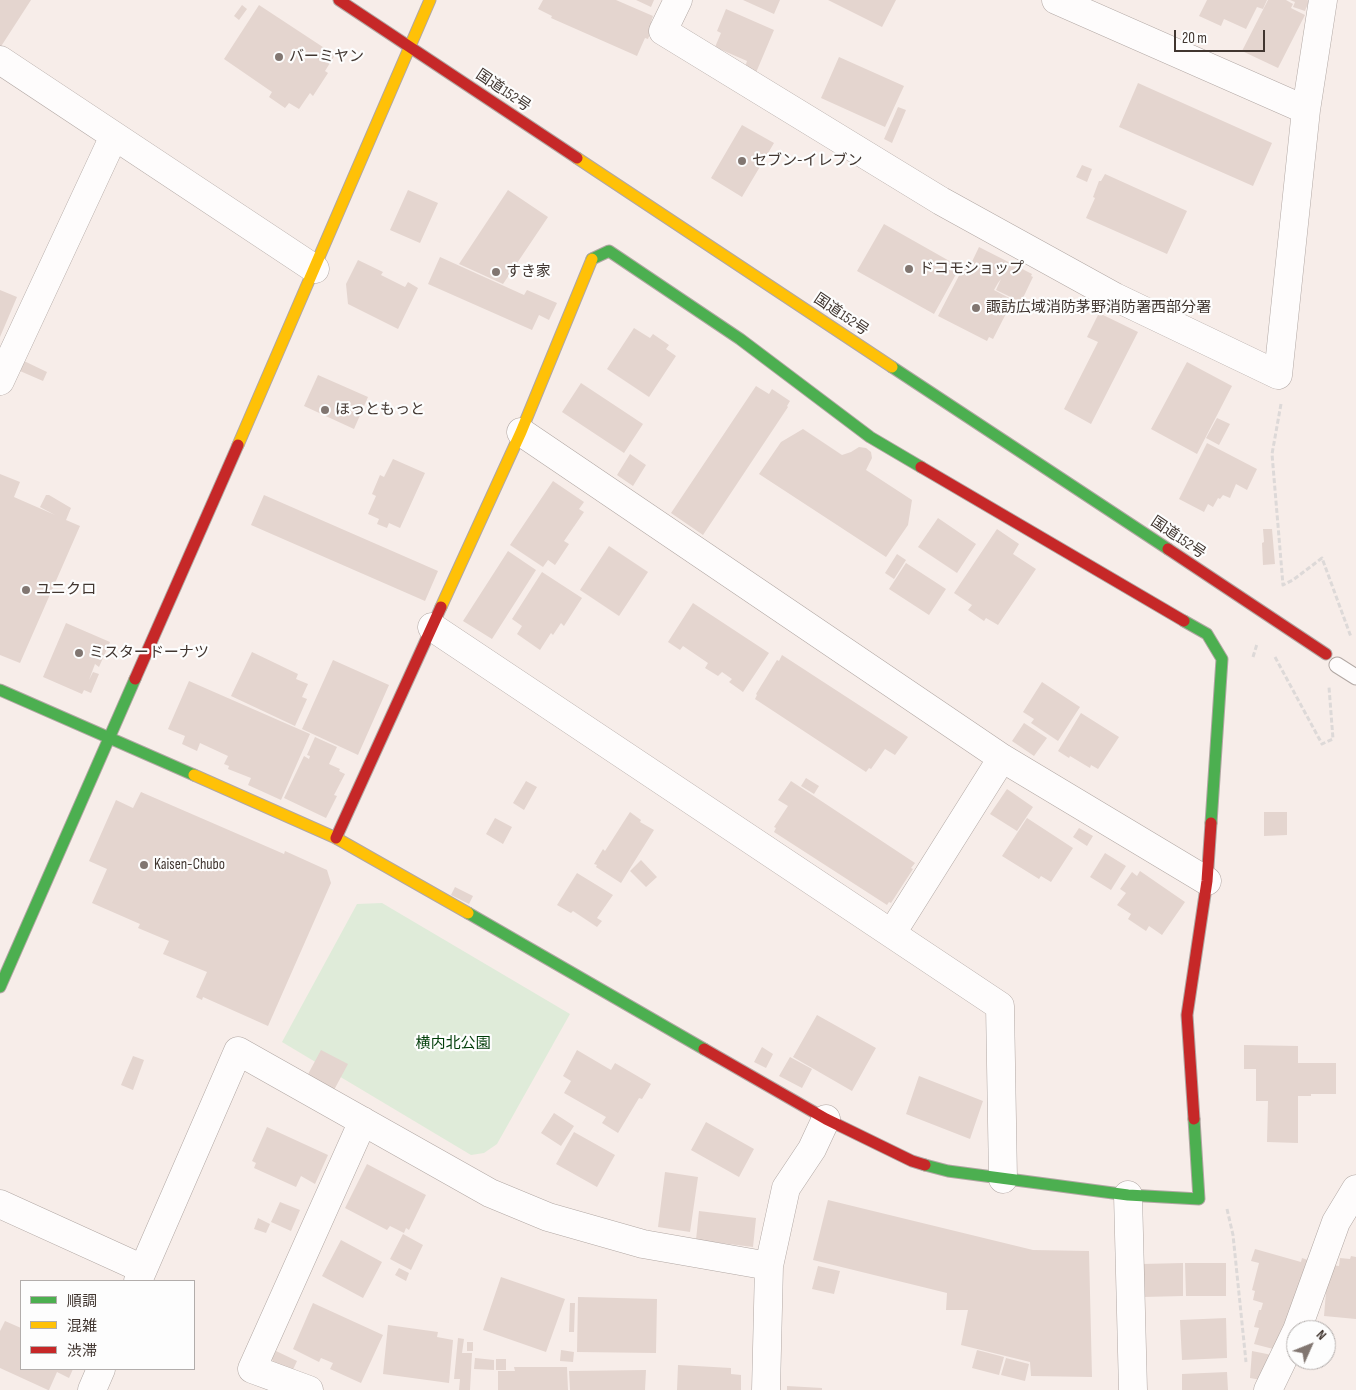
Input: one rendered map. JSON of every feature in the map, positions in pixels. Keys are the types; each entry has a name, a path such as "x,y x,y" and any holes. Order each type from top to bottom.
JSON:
{"main road":[{"name":"国道152号","path":"339,0 1331,659"},
{"path":"0,987 315,269 430,0"},
{"path":"0,690 336,838 826,1119 912,1161 948,1171 1003,1179 1128,1195 1199,1199 1187,1015 1207,881 1222,659 1207,634 870,438 740,339 609,252 592,258 521,432 336,838"}],"street":[{"path":"678,0 663,30 941,201 1115,297 1278,375 1306,110 1323,0"},
{"path":"1056,0 1306,110"},
{"path":"0,60 315,269"},
{"path":"0,381 114,136"},
{"path":"521,432 1002,758 1207,881"},
{"path":"432,627 1000,1006 1003,1179"},
{"path":"892,933 1002,758"},
{"path":"0,1204 141,1275 238,1051 490,1193 548,1217 642,1244 769,1266"},
{"path":"766,1390 769,1266 786,1188 812,1149 826,1119"},
{"path":"309,1390 252,1369 363,1121"},
{"path":"1300,1320 1336,1222 1356,1188"},
{"path":"1128,1195 1133,1390"},
{"path":"1268,1390 1286,1352"},
{"path":"92,1390 101,1370"}],"lane":[{"path":"1331,659 1356,677"}],"path":[{"path":"1274,655 1322,744 1333,739 1328,680 1331,659 1352,640 1322,558 1293,580 1283,585 1272,454 1283,395 1278,375"},
{"path":"1252,660 1257,643 1263,647"},
{"path":"1225,1200 1233,1235 1246,1362"}],"green space":[{"name":"横内北公園","path":"382,903 570,1014 497,1144 484,1153 471,1155 282,1042 357,904"}],"building":[{"path":"0,0 31,0 0,48"},
{"path":"543,0 616,0 653,16 651,22 654,24 648,39 645,38 637,56 551,18 552,16 538,9"},
{"path":"636,0 654,0 651,7"},
{"path":"743,0 780,0 774,14"},
{"path":"828,0 896,0 882,27"},
{"path":"1207,0 1267,0 1263,9 1257,7 1246,29 1224,19 1221,26 1199,16"},
{"path":"1268,0 1286,0 1293,4 1291,8 1305,15 1278,68 1242,51"},
{"path":"1290,0 1309,1 1305,11 1293,7 1295,2"},
{"path":"242,5 247,9 239,20 234,16"},
{"name":"バーミヤン","path":"259,5 335,55 325,71 328,73 313,96 310,93 299,109 289,103 285,108 269,97 272,92 224,59"},
{"path":"726,9 774,30 755,75 744,70 747,61 715,47 721,33 717,31"},
{"path":"839,57 904,86 885,127 821,98"},
{"path":"1138,83 1272,143 1253,186 1119,127"},
{"path":"898,107 906,110 892,143 884,139"},
{"name":"セブン-イレブン","path":"742,125 774,143 742,197 711,178"},
{"path":"1082,165 1092,169 1087,182 1076,177"},
{"path":"1105,174 1187,211 1167,254 1086,218 1095,198 1093,197 1099,181 1101,181"},
{"path":"408,190 438,203 420,243 390,230"},
{"path":"508,190 548,217 503,284 459,264"},
{"name":"ドコモショップ","path":"884,224 960,267 934,314 857,271"},
{"name":"諏訪広域消防茅野消防署西部分署","path":"979,247 1032,274 1031,276 1033,277 1021,302 996,290 1001,279 998,283 994,290 1013,300 993,339 989,337 987,341 938,316 964,266 969,268"},
{"path":"440,257 524,295 527,290 557,303 549,320 539,315 532,330 428,284"},
{"path":"358,260 383,272 381,275 405,287 408,282 418,288 398,329 348,304 346,284"},
{"path":"0,290 17,297 0,337"},
{"path":"1099,313 1138,332 1091,424 1064,409 1098,342 1087,337"},
{"path":"634,328 650,338 653,334 669,345 666,349 676,356 649,397 607,369"},
{"path":"24,361 47,372 43,381 20,371"},
{"path":"1187,362 1232,386 1197,454 1151,429"},
{"path":"318,375 368,397 354,429 304,406"},
{"path":"581,383 643,424 624,453 562,412"},
{"path":"756,386 769,394 772,389 790,401 788,407 703,535 671,513"},
{"path":"1217,418 1230,424 1219,445 1206,438"},
{"path":"803,429 842,455 859,447 866,448 871,452 872,458 866,470 912,500 908,525 886,557 759,474 781,442"},
{"path":"1207,443 1257,469 1247,490 1236,484 1230,498 1223,495 1220,499 1218,498 1213,507 1208,504 1204,512 1179,499"},
{"path":"630,454 646,465 633,486 617,475"},
{"path":"393,459 425,473 400,528 389,523 387,528 377,524 379,519 368,514 376,496 372,494 380,475 384,477"},
{"name":"ユニクロ","path":"0,474 20,482 14,497 55,515 40,507 46,495 49,495 71,508 66,520 80,526 20,663 0,655"},
{"path":"553,481 584,502 579,509 584,512 564,541 569,544 555,565 548,560 543,567 510,545"},
{"path":"264,495 438,571 425,601 251,525"},
{"path":"938,518 976,544 957,573 918,547"},
{"path":"997,529 1019,544 1013,554 1036,569 998,625 986,618 984,621 968,610 972,605 954,593"},
{"path":"1263,529 1272,529 1275,564 1263,565"},
{"path":"609,546 648,572 619,616 580,590"},
{"path":"508,551 536,570 492,639 463,621"},
{"path":"897,554 906,560 894,579 885,573"},
{"path":"906,563 946,589 929,615 889,589"},
{"path":"542,572 582,598 564,626 561,623 553,635 551,633 540,650 517,634 522,626 512,619"},
{"path":"693,603 769,653 743,692 729,682 732,679 722,672 718,676 705,668 708,663 683,646 680,650 668,642"},
{"name":"ミスタードーナツ","path":"66,623 110,642 99,667 95,664 89,680 93,672 99,674 91,693 84,690 82,694 43,677"},
{"path":"252,652 298,674 296,679 308,684 302,697 307,699 295,726 231,696"},
{"path":"782,655 908,737 895,755 885,749 871,769 869,768 866,772 755,699 756,694"},
{"path":"333,660 389,685 358,755 302,729"},
{"path":"189,681 310,734 281,800 248,785 251,778 228,769 229,766 224,764 228,756 200,743 197,751 182,744 185,736 168,729"},
{"path":"1042,682 1080,707 1058,741 1031,723 1034,719 1023,712"},
{"path":"1081,713 1119,737 1098,769 1091,765 1090,768 1058,751"},
{"path":"1024,723 1047,738 1034,756 1012,741"},
{"path":"315,737 337,747 329,764 340,769 339,771 345,774 334,795 337,796 326,818 284,798 304,756 309,759 310,756 307,755"},
{"path":"806,778 819,786 814,794 801,786"},
{"path":"526,781 537,787 524,810 513,803"},
{"path":"791,781 915,863 891,903 889,902 887,905 774,832 776,828 774,827 788,806 778,800"},
{"path":"1007,789 1033,807 1017,831 990,814"},
{"path":"141,792 284,854 285,851 327,870 331,883 268,1026 203,997 202,1000 196,997 207,972 163,954 169,941 138,928 140,924 92,903 107,869 89,861 116,800 133,808"},
{"path":"630,812 641,820 640,822 654,830 621,883 594,864 603,849 605,851"},
{"path":"1264,812 1287,812 1287,835 1264,836"},
{"path":"495,818 512,827 503,844 486,834"},
{"path":"1027,818 1073,848 1051,882 1041,876 1039,879 1002,856"},
{"path":"1079,828 1093,836 1087,846 1073,837"},
{"path":"1105,853 1126,866 1111,890 1090,877"},
{"path":"641,860 657,877 646,887 630,871"},
{"path":"1140,871 1185,902 1162,935 1149,926 1146,931 1128,919 1131,914 1117,905 1126,893 1120,889 1132,872 1137,876"},
{"path":"577,873 613,895 597,918 602,921 597,927 573,911 571,913 557,905"},
{"path":"455,887 473,896 469,904 451,895"},
{"path":"817,1015 876,1048 852,1091 793,1057"},
{"path":"1244,1045 1298,1046 1298,1063 1336,1063 1336,1094 1298,1096 1298,1143 1267,1142 1268,1101 1256,1101 1256,1069 1244,1069"},
{"path":"762,1047 773,1054 766,1068 754,1062"},
{"path":"321,1050 348,1064 334,1090 307,1076"},
{"path":"577,1050 611,1070 615,1063 651,1084 642,1099 639,1098 618,1133 602,1123 606,1117 564,1093 571,1081 563,1076"},
{"path":"133,1056 144,1060 133,1090 121,1085"},
{"path":"790,1057 812,1069 802,1088 779,1076"},
{"path":"919,1076 983,1101 970,1139 906,1114"},
{"path":"554,1113 574,1126 561,1146 541,1133"},
{"path":"706,1122 754,1149 739,1177 691,1150"},
{"path":"267,1127 328,1155 315,1184 301,1176 296,1187 254,1168 256,1163 252,1161"},
{"path":"574,1132 615,1155 597,1187 556,1164"},
{"path":"367,1164 426,1195 409,1230 406,1228 404,1233 390,1226 387,1230 345,1208"},
{"path":"665,1172 698,1177 690,1232 658,1227"},
{"path":"828,1200 1033,1250 1089,1251 1092,1377 1031,1376 1030,1362 961,1345 968,1310 946,1310 947,1293 813,1260"},
{"path":"280,1202 300,1210 291,1231 271,1222"},
{"path":"699,1211 756,1218 753,1247 696,1240"},
{"path":"258,1218 270,1224 266,1233 254,1229"},
{"path":"403,1234 423,1245 411,1270 390,1259"},
{"path":"341,1240 382,1262 363,1298 322,1276"},
{"path":"1255,1249 1301,1262 1302,1258 1311,1261 1291,1320 1286,1320 1286,1336 1281,1351 1254,1344 1259,1328 1254,1327 1263,1303 1253,1300 1255,1291 1252,1290 1259,1263 1251,1261"},
{"path":"1351,1256 1356,1257 1356,1319 1324,1316 1327,1280 1330,1281 1331,1265 1339,1266 1340,1258 1350,1259"},
{"path":"1183,1263 1183,1296 1143,1297 1142,1264"},
{"path":"1185,1263 1226,1263 1226,1296 1186,1296"},
{"path":"818,1266 840,1271 834,1294 812,1289"},
{"path":"399,1268 409,1273 406,1281 395,1275"},
{"path":"501,1277 565,1299 546,1352 483,1330"},
{"path":"578,1297 657,1299 656,1353 577,1352"},
{"path":"313,1303 383,1335 361,1383 330,1369 333,1363 321,1358 319,1362 293,1349"},
{"path":"570,1303 575,1303 574,1332 569,1332"},
{"path":"1226,1318 1227,1358 1182,1360 1180,1320"},
{"path":"5,1321 20,1328 20,1370 73,1370 69,1378 57,1372 48,1390 0,1368 0,1331"},
{"path":"388,1325 438,1332 437,1337 453,1340 449,1383 383,1374"},
{"path":"458,1338 464,1339 462,1353 472,1353 470,1390 459,1390 460,1379 454,1379"},
{"path":"467,1342 473,1342 473,1351 467,1351"},
{"path":"561,1350 574,1352 573,1362 560,1361"},
{"path":"977,1350 1004,1357 999,1375 972,1368"},
{"path":"276,1351 297,1361 291,1374 274,1365 272,1359"},
{"path":"1252,1351 1277,1356 1261,1380 1250,1378"},
{"path":"475,1358 494,1360 494,1370 474,1369"},
{"path":"1006,1358 1029,1364 1025,1381 1001,1375"},
{"path":"496,1359 506,1359 506,1370 496,1370"},
{"path":"678,1365 731,1368 731,1374 741,1375 741,1390 677,1390"},
{"path":"514,1367 567,1367 568,1390 498,1390 498,1371 515,1371"},
{"path":"646,1370 645,1390 570,1390 569,1371"},
{"path":"1227,1372 1228,1390 1182,1390 1182,1374"},
{"path":"787,1386 822,1388 822,1390 787,1390"}],"traffic: fast":[{"path":"592,259 609,251 740,339 870,437 921,467"},
{"path":"892,367 1168,549"},
{"path":"1184,621 1207,634 1222,659 1211,823"},
{"path":"0,987 135,679"},
{"path":"0,690 194,775"},
{"path":"468,913 704,1049"},
{"path":"925,1165 948,1171 1128,1195 1199,1199 1194,1119"}],"traffic: slow":[{"path":"238,445 430,0"},
{"path":"577,158 892,367"},
{"path":"441,607 521,432 592,259"},
{"path":"194,775 336,838 468,913"}],"traffic: jam":[{"path":"339,0 577,158"},
{"path":"135,679 238,445"},
{"path":"921,467 1184,621"},
{"path":"1168,549 1326,654"},
{"path":"336,838 441,607"},
{"path":"1194,1119 1187,1015 1207,881 1211,823"},
{"path":"704,1049 826,1119 912,1161 925,1165"}],"place":[{"name":"バーミヤン","path":"279,57"},
{"name":"セブン-イレブン","path":"742,161"},
{"name":"ドコモショップ","path":"909,269"},
{"name":"すき家","path":"496,272"},
{"name":"諏訪広域消防茅野消防署西部分署","path":"976,308"},
{"name":"ほっともっと","path":"325,410"},
{"name":"ユニクロ","path":"26,590"},
{"name":"ミスタードーナツ","path":"79,653"},
{"name":"Kaisen-Chubo","path":"144,865"}]}
